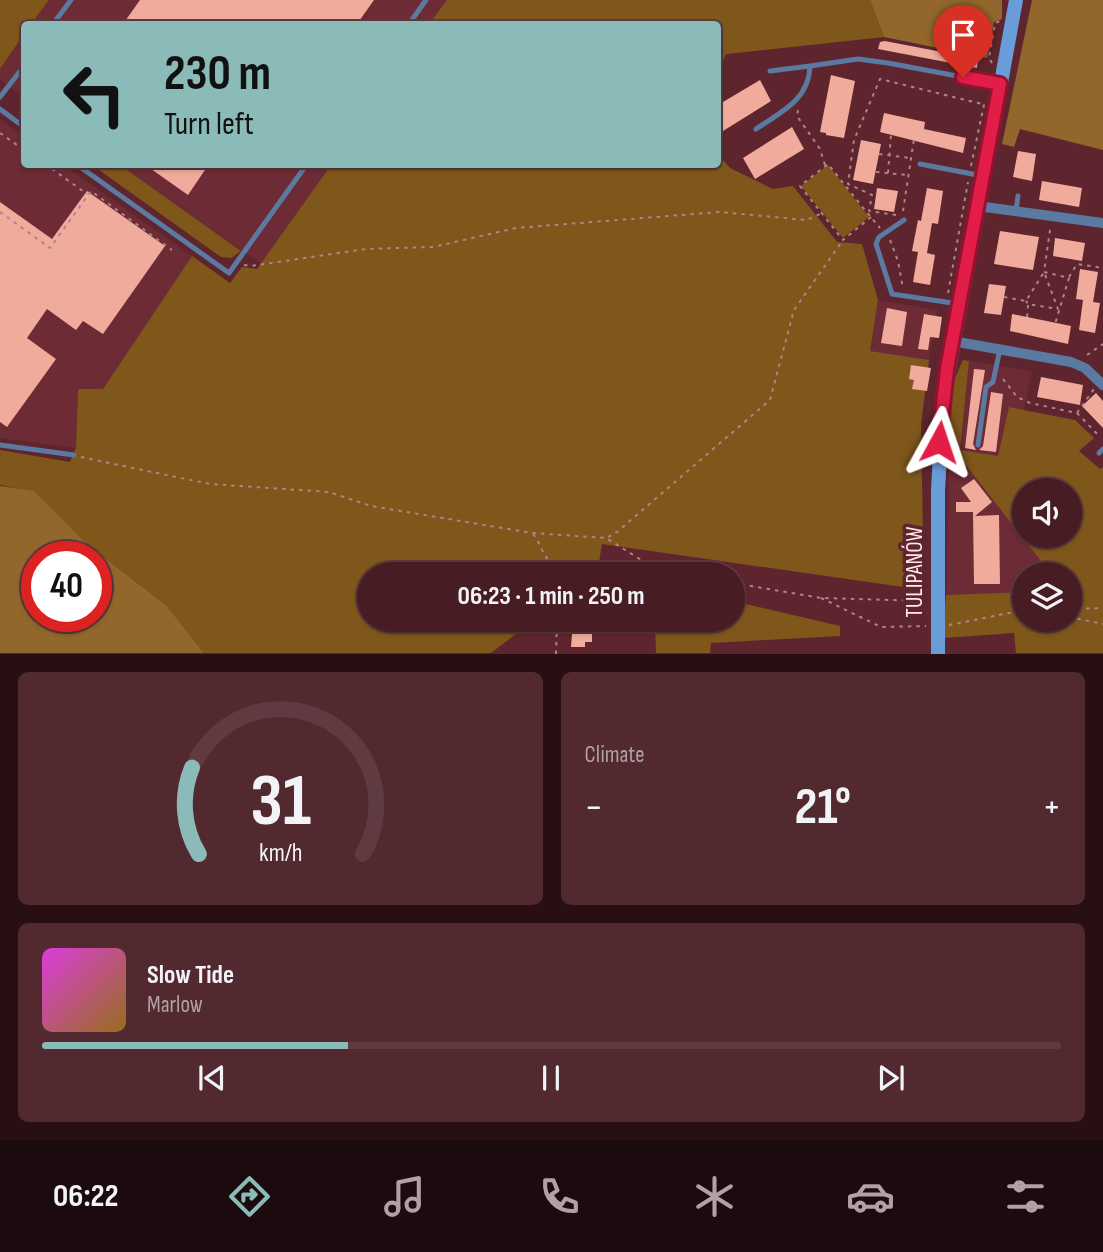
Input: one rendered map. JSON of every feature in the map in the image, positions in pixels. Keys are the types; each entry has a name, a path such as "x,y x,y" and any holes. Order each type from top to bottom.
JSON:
{"street":[{"name":"TULIPANÓW","path":"938,653 941,414 952,341 953,303 977,206 976,174 994,83 1016,0"},
{"path":"977,206 1103,223"},
{"path":"952,341 1071,362 1085,368 1100,385"}],"lane":[{"path":"55,21 71,0"},
{"path":"411,21 426,0"},
{"path":"770,71 859,59 888,62 994,83"},
{"path":"757,129 799,98 810,79 810,66"},
{"path":"0,97 21,70"},
{"path":"0,109 21,125"},
{"path":"920,164 976,174"},
{"path":"82,168 229,273 304,168"},
{"path":"1016,211 1018,196"},
{"path":"904,220 879,237 876,244 892,294 953,303"},
{"path":"978,445 986,387 993,382 1000,349"},
{"path":"0,445 74,456"}],"path":[{"path":"953,303 976,174 983,104 994,83 992,62 989,58 995,23 1003,20"},
{"path":"848,184 854,140 880,79 983,104"},
{"path":"799,98 797,116 820,149 825,165"},
{"path":"0,133 21,148"},
{"path":"888,173 891,135"},
{"path":"843,182 872,195 869,211 899,215 903,212 914,139"},
{"path":"879,154 911,159"},
{"path":"825,165 828,164 889,237 898,261 903,289"},
{"path":"825,165 800,186 843,240"},
{"path":"51,168 88,195"},
{"path":"876,172 908,176"},
{"path":"0,212 50,248 91,191 172,250"},
{"path":"235,264 251,266 366,248 433,247 516,228 719,212 807,220 822,213"},
{"path":"606,538 617,533 770,400 794,310 843,240 872,218 874,212"},
{"path":"1027,317 1027,302 1044,272 1050,230"},
{"path":"1055,324 1069,278 1077,264 1103,268"},
{"path":"1044,272 1069,278"},
{"path":"1044,272 1058,309"},
{"path":"1004,298 1058,309"},
{"path":"1087,355 1103,344"},
{"path":"996,365 1017,397 1030,403 1077,413 1100,437"},
{"path":"1077,413 1100,385"},
{"path":"74,456 210,484 329,492 371,506 533,533 606,538 645,562"},
{"path":"533,533 541,543 544,556 550,562"},
{"path":"745,585 821,598 938,601"},
{"path":"821,598 881,627 938,626 1012,613"},
{"path":"1082,609 1103,608"},
{"path":"1082,620 1103,624"},
{"path":"556,653 557,632"}],"shaded area":[{"path":"0,0 49,0 33,21 21,21 21,38 0,69"},
{"path":"49,0 447,0 431,21 33,21"},
{"path":"447,0 870,0 884,37 726,54 721,66 721,21 431,21"},
{"path":"870,0 1002,0 1002,19 994,22 987,58 884,37"},
{"path":"1032,0 1103,0 1103,150 1020,129 1014,147 1002,144"},
{"path":"21,38 21,95 0,80 0,69"},
{"path":"0,119 21,135 21,168 68,168 192,256 103,389 78,389 76,448 0,438"},
{"path":"721,158 730,168 773,189 793,186 837,242 862,244 878,300 870,351 929,360 921,425 924,590 745,564 745,562 728,562 602,544 599,562 357,562 357,632 518,632 491,653 204,653 167,606 112,563 112,541 84,541 34,492 0,485 0,450 70,462 76,448 78,389 103,389 192,256 230,283 242,267 257,269 329,168 721,168"},
{"path":"828,165 869,217 843,238 801,186"},
{"path":"96,168 124,168 241,251 231,258 221,257"},
{"path":"123,168 329,168 261,264"},
{"path":"878,300 937,310 929,360 869,351"},
{"path":"963,360 969,361 960,450 998,456 1009,407 1075,420 1094,438 1079,451 1100,469 1103,467 1103,653 1016,653 1014,633 943,638 946,595 1012,592 1012,632 1082,632 1082,562 1042,562 1031,548 1082,548 1082,478 1012,478 1012,524 950,445 950,389"},
{"path":"969,361 1032,371 1024,410 1009,408 998,457 960,450"},
{"path":"950,445 1012,524 1012,548 1031,548 1042,562 1012,562 1012,592 946,595"},
{"path":"0,486 34,491 84,541 21,541 21,632 112,632 112,563 167,606 204,653 0,653"},
{"path":"745,604 840,626 840,636 711,643 710,653 656,653 655,632 745,632"}],"building":[{"path":"140,0 374,0 359,21 125,21"},
{"path":"880,42 978,59 977,68 878,49"},
{"path":"831,75 855,81 844,138 820,132"},
{"path":"760,80 771,101 723,131 721,103"},
{"path":"884,113 925,122 924,129 966,138 963,153 880,132"},
{"path":"792,127 804,149 755,179 743,158"},
{"path":"861,140 881,144 873,184 853,180"},
{"path":"1018,151 1036,154 1032,181 1013,177"},
{"path":"150,168 206,168 188,195"},
{"path":"1042,181 1082,188 1079,207 1039,200"},
{"path":"877,188 898,191 894,212 874,209"},
{"path":"927,188 943,191 938,224 932,223 927,253 935,255 930,285 913,282 918,252 912,251"},
{"path":"87,191 165,246 103,334 83,321 76,330 47,309 27,338 56,359 7,427 0,422 0,202 52,239"},
{"path":"1000,231 1039,237 1033,270 994,264"},
{"path":"1055,238 1085,243 1082,261 1053,256"},
{"path":"1080,269 1098,272 1093,302 1100,303 1095,333 1079,330 1083,300 1076,299"},
{"path":"989,284 1006,286 1001,315 984,313"},
{"path":"887,308 907,312 902,346 881,343"},
{"path":"924,314 942,317 939,338 930,337 928,350 918,349"},
{"path":"1012,314 1071,326 1068,344 1010,331"},
{"path":"911,365 931,368 927,391 912,389 914,380 909,379"},
{"path":"974,369 985,370 973,444 976,450 965,448"},
{"path":"1041,377 1083,385 1080,405 1037,397"},
{"path":"991,392 1003,394 996,452 979,450 983,446"},
{"path":"1096,393 1103,401 1103,428 1082,406"},
{"path":"974,479 992,502 975,516 999,515 1000,584 974,584 973,512 956,512 956,502 971,502 961,488"},
{"path":"592,632 592,642 585,642 585,647 571,647 572,634"}],"route":[{"path":"939,442 947,369 1000,84 963,77"}]}
